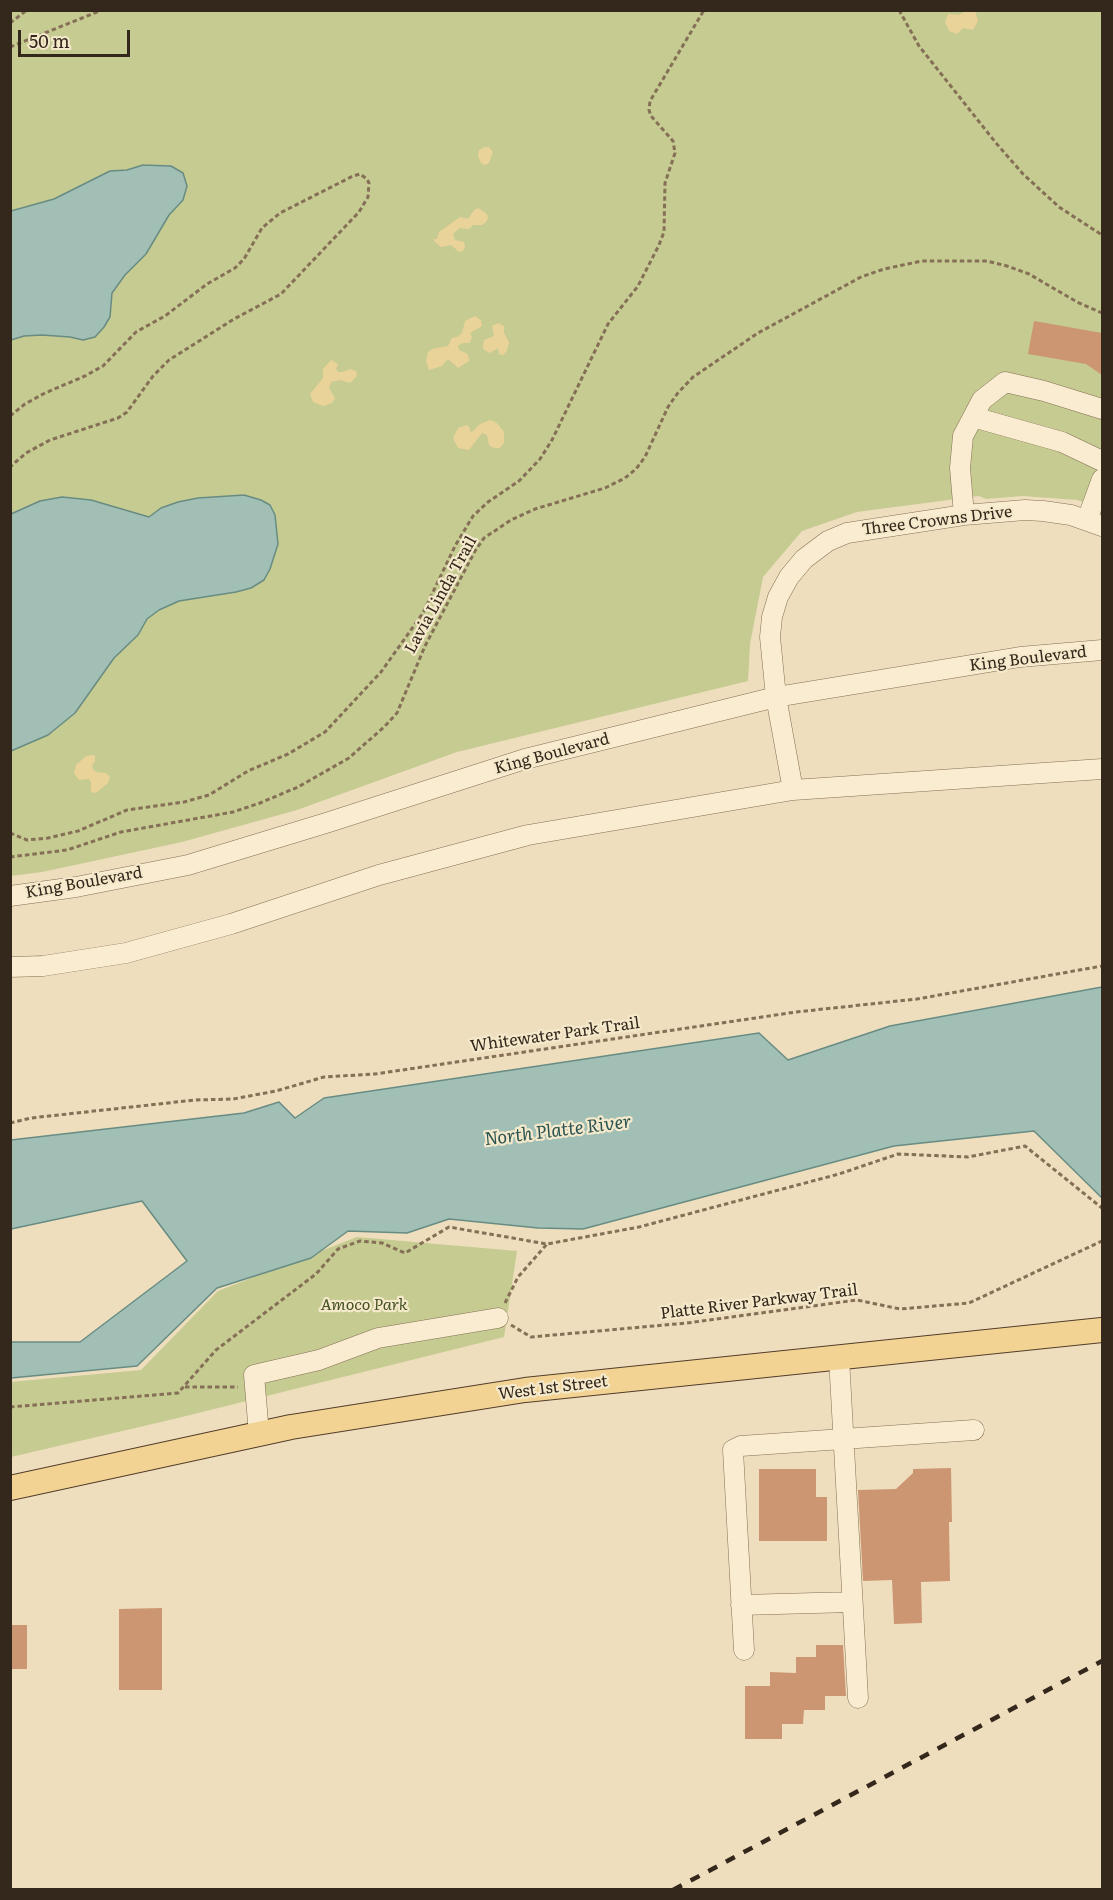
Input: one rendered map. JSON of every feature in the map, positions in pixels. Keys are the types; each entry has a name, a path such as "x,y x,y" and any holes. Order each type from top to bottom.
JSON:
{"main road":[{"name":"West 1st Street","path":"10,1488 291,1427 525,1390 1102,1330"}],"street":[{"path":"964,515 960,468 963,436 982,400 1005,382 1102,409"},
{"path":"973,417 1062,442 1102,461"},
{"path":"1095,523 1102,479"},
{"name":"Three Crowns Drive","path":"793,790 776,697 770,637 772,617 778,597 789,577 804,559 828,541 847,532 964,515 1025,510 1071,515 1095,523"},
{"name":"King Boulevard","path":"10,896 76,886 188,864 326,823 525,759 776,697 1020,657 1102,650"},
{"path":"10,967 43,966 126,953 231,924 379,875 528,835 793,790 1102,769"},
{"path":"259,1434 254,1375 319,1360 378,1338 498,1318"},
{"path":"839,1358 858,1698"},
{"path":"744,1650 733,1450 741,1446 974,1430"},
{"path":"741,1605 852,1602"}],"path":[{"path":"10,23 27,10"},
{"path":"10,47 102,10"},
{"path":"10,832 30,840 53,837 78,831 127,810 184,802 209,795 248,771 313,740 342,716 375,680 423,613 472,516 519,481 540,459 555,434 608,324 638,286 659,245 664,232 665,183 675,153 673,141 658,127 651,116 650,101 704,10"},
{"path":"899,10 919,46 999,148 1059,207 1102,235"},
{"path":"10,416 29,401 104,366 136,332 165,316 207,284 235,268 244,258 262,228 280,213 353,176 360,174 367,179 368,197 359,212 281,294 234,319 170,360 153,376 130,409 118,418 50,440 26,453 10,467"},
{"name":"Lavia Linda Trail","path":"10,857 67,850 121,832 233,812 298,787 350,758 397,713 425,646 484,538 517,517 541,507 605,488 625,478 636,470 668,407 693,377 712,362 766,328 861,277 884,269 922,261 987,261 1029,274 1077,302 1102,313"},
{"name":"Whitewater Park Trail","path":"10,1123 31,1118 183,1101 233,1099 276,1091 324,1077 375,1074 796,1012 917,999 1102,966"},
{"path":"10,1407 178,1393 216,1350 316,1274 338,1249 360,1241 382,1243 405,1253 449,1227 547,1244 639,1227 839,1174 898,1154 968,1157 1024,1146 1102,1208"},
{"name":"Platte River Parkway Trail","path":"498,1318 531,1337 687,1323 857,1300 900,1309 969,1303 1102,1241"},
{"path":"498,1318 518,1277 547,1244"},
{"path":"184,1387 255,1386"}],"green space":[{"path":"10,11 1102,11 1102,508 1077,500 1023,496 986,499 979,496 857,512 802,531 763,577 750,644 748,681 457,752 297,810 182,842 42,872 11,876"},
{"name":"Amoco Park","path":"357,1237 517,1251 504,1337 11,1457 10,1382 141,1370 218,1291"}],"sand":[{"path":"975,11 978,21 973,30 963,28 957,34 949,31 945,22 948,14 959,15"},
{"path":"489,147 493,152 489,163 485,165 481,163 478,156 479,150"},
{"path":"478,208 487,214 486,222 482,225 473,225 469,229 460,228 453,234 455,240 464,242 463,251 459,252 451,245 441,247 435,242 433,239 437,239 439,232 460,217 468,219"},
{"path":"475,316 481,320 482,326 470,333 472,337 470,343 462,343 458,346 459,350 468,354 469,361 458,368 448,359 442,366 429,370 426,361 428,352 448,346 452,338 462,333 465,321"},
{"path":"498,323 504,326 504,333 509,342 507,351 503,355 499,354 498,348 490,353 483,347 484,340 494,336 492,326"},
{"path":"331,360 338,364 336,369 338,372 350,369 356,371 357,376 350,383 340,380 331,382 329,388 335,398 332,403 323,406 313,402 310,394 323,378 323,369"},
{"path":"490,420 497,423 504,432 504,443 500,448 489,445 487,435 482,433 469,450 458,448 453,438 458,428 467,425 472,432 480,424"},
{"path":"86,756 95,756 93,769 96,772 106,773 110,777 108,783 96,793 91,792 89,779 79,780 74,773 76,765"}],"water":[{"path":"143,165 171,166 183,173 187,186 183,200 169,215 146,254 125,275 112,293 110,317 104,327 95,337 83,340 42,335 24,336 11,340 11,211 54,199 110,171 127,170"},
{"path":"244,495 270,505 275,515 278,544 264,580 251,588 179,601 159,610 147,619 138,635 114,658 75,713 48,735 11,751 11,514 40,501 62,497 91,500 149,517 161,508 178,502 198,498"},
{"name":"North Platte River","path":"1102,987 1102,1198 1034,1131 894,1146 583,1229 538,1228 449,1219 407,1233 348,1231 311,1258 217,1288 137,1366 11,1378 11,1342 80,1342 187,1261 142,1201 11,1229 11,1140 244,1113 279,1102 295,1118 324,1098 759,1033 788,1060 890,1026"}],"building":[{"path":"1034,321 1102,333 1102,375 1086,364 1028,354"},
{"path":"951,1468 950,1581 921,1582 922,1623 894,1624 892,1580 863,1581 858,1490 896,1489 913,1473 913,1469"},
{"path":"759,1469 816,1469 816,1497 827,1497 827,1541 759,1541"},
{"path":"162,1608 162,1690 119,1690 119,1609"},
{"path":"10,1625 27,1625 27,1669 10,1669"},
{"path":"816,1645 843,1645 846,1696 825,1696 825,1710 804,1710 803,1724 782,1724 782,1739 745,1739 745,1686 770,1686 770,1672 796,1673 796,1657 816,1657"}],"railway":[{"path":"673,1890 1102,1661"}]}
